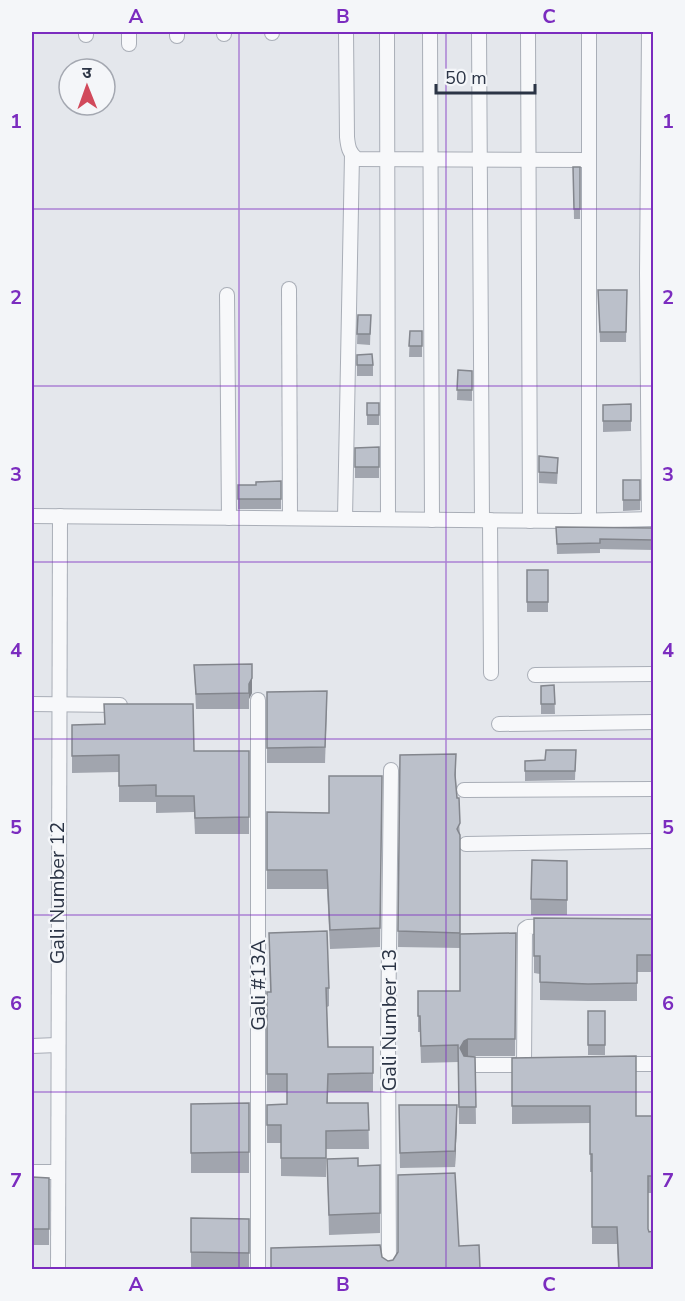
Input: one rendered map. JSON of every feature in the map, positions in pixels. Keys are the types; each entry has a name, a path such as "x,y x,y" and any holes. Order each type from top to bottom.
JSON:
{"street":[{"path":"346,32 347,137 348,148 357,159 589,160"},
{"path":"387,32 388,519"},
{"path":"430,32 432,520"},
{"path":"479,32 486,520 491,673"},
{"path":"528,32 530,521"},
{"path":"589,32 589,521"},
{"path":"32,516 530,521 652,519 647,273 649,32"},
{"path":"345,518 352,154"},
{"path":"289,289 290,518"},
{"path":"227,295 229,518"},
{"name":"Gali Number 12","path":"58,1269 60,516"},
{"path":"535,675 654,674"},
{"name":"Gali #13A","path":"258,700 258,1269"},
{"path":"32,704 131,705"},
{"path":"499,724 654,722"},
{"name":"Gali Number 13","path":"389,1269 388,1039 391,770"},
{"path":"464,790 654,789"},
{"path":"466,844 654,841"},
{"path":"524,1065 525,929 570,926"},
{"path":"32,1046 57,1045"},
{"path":"606,1064 654,1064"},
{"path":"468,1065 548,1065"},
{"path":"32,1173 57,1172"}],"building":[{"path":"573,167 580,167 580,209 574,209"},
{"path":"598,290 627,290 626,332 600,332"},
{"path":"358,315 371,315 370,334 357,334"},
{"path":"410,331 422,331 422,346 409,346"},
{"path":"372,354 373,365 357,365 357,355"},
{"path":"458,370 472,371 472,390 457,390"},
{"path":"367,403 379,403 379,415 367,415"},
{"path":"631,404 631,421 603,421 603,405"},
{"path":"379,447 379,467 355,467 355,448"},
{"path":"539,456 558,458 557,473 539,472"},
{"path":"623,480 640,480 640,500 623,500"},
{"path":"281,481 281,499 238,499 238,485"},
{"path":"556,527 654,528 654,540 600,539 600,543 557,544"},
{"path":"527,570 548,570 548,602 527,602"},
{"path":"252,664 249,693 196,694 194,665"},
{"path":"554,685 555,704 541,704 541,686"},
{"path":"327,691 325,747 267,748 267,692"},
{"path":"104,704 193,704 194,751 249,751 249,817 195,818 194,796 156,796 156,785 119,786 119,755 72,756 72,725 105,724"},
{"path":"546,750 576,750 575,771 525,771 525,761 545,760"},
{"path":"456,754 455,775 460,823 457,829 460,835 460,933 398,931 400,755"},
{"path":"329,776 382,776 380,928 330,930 327,870 267,870 267,812 329,813"},
{"path":"532,860 567,861 567,900 531,899"},
{"path":"534,918 654,919 654,955 637,955 637,983 540,982 540,956 534,956"},
{"path":"327,931 328,1047 373,1047 373,1073 328,1074 327,1103 368,1103 369,1130 326,1131 326,1158 281,1158 281,1125 267,1125 267,1105 287,1104 287,1074 267,1074 267,992 271,992 269,933"},
{"path":"516,933 515,1039 468,1039 464,1041 460,1048 464,1056 475,1057 476,1107 459,1107 458,1045 421,1046 418,991 460,991 460,934"},
{"path":"588,1011 605,1011 605,1045 588,1045"},
{"path":"636,1056 636,1116 654,1116 654,1176 648,1176 648,1229 649,1232 654,1231 654,1269 619,1269 617,1227 592,1227 590,1106 512,1106 512,1058"},
{"path":"249,1103 249,1152 191,1153 191,1104"},
{"path":"399,1105 457,1105 455,1151 400,1153"},
{"path":"358,1158 358,1166 380,1165 380,1213 329,1215 327,1159"},
{"path":"455,1173 459,1246 479,1245 480,1269 271,1269 271,1248 380,1245 382,1257 388,1261 393,1260 398,1252 398,1175"},
{"path":"32,1177 49,1178 49,1229 32,1229"},
{"path":"191,1218 249,1219 249,1253 191,1252"}]}
